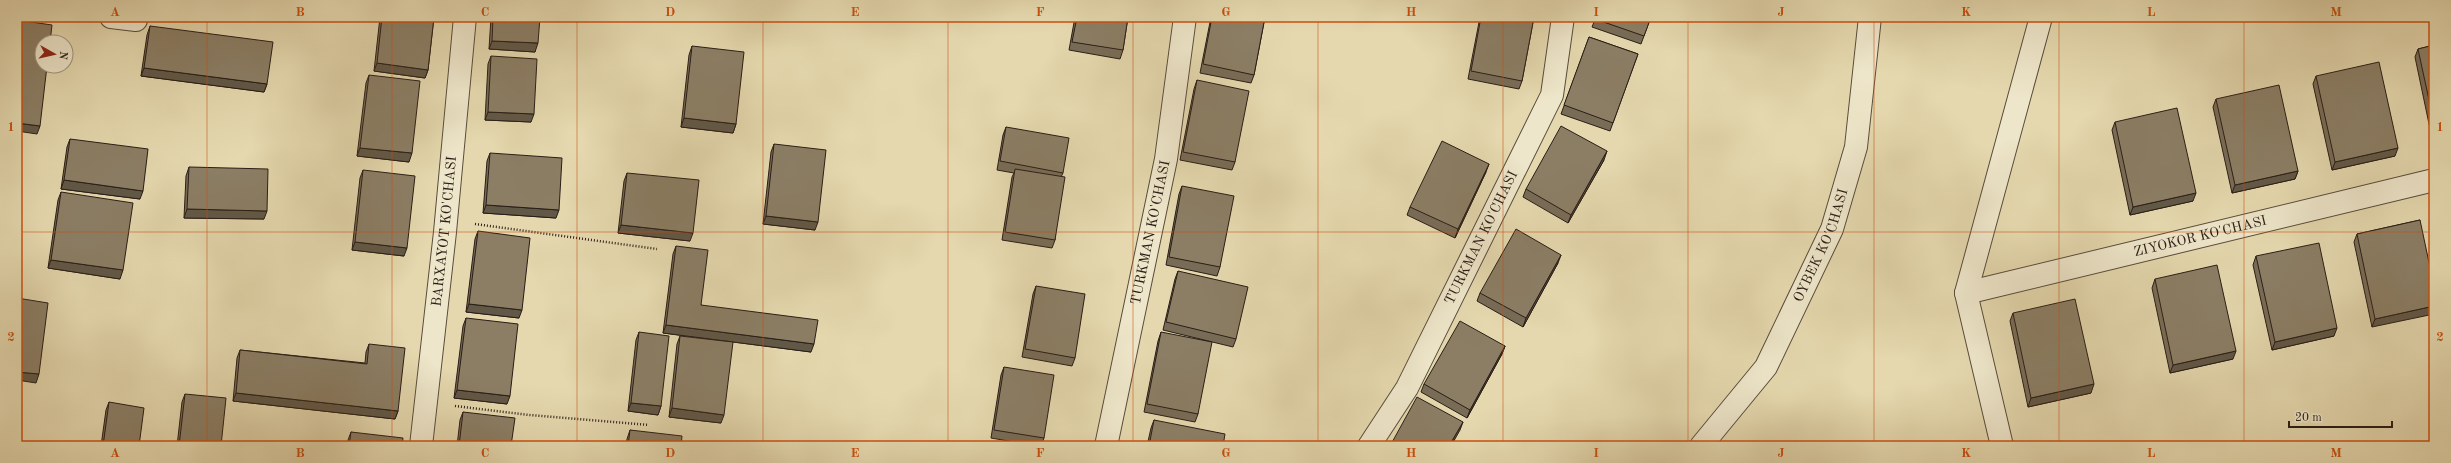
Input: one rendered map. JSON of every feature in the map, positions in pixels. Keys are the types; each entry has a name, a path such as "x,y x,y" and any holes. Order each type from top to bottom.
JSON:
{"street":[{"path":"111,17 136,20"},
{"name":"BARXAYOT KO'CHASI","path":"421,446 446,220 465,17"},
{"name":"TURKMAN KO'CHASI","path":"1106,446 1166,159 1185,17"},
{"name":"TURKMAN KO'CHASI","path":"1369,446 1407,388 1552,95 1563,17"},
{"name":"OYBEK KO'CHASI","path":"1701,446 1766,368 1832,229 1856,148 1870,17"},
{"path":"2002,446 1966,294 2041,17"},
{"name":"ZIYOKOR KO'CHASI","path":"1966,294 2434,180"}],"path":[{"path":"446,220 657,249"},
{"path":"426,402 529,415 649,425"}],"building":[{"path":"382,17 434,17 428,70 377,63"},
{"path":"493,17 540,17 538,43 492,41"},
{"path":"1077,17 1128,17 1123,50 1072,42"},
{"path":"1212,17 1265,17 1254,75 1203,64"},
{"path":"1481,17 1534,17 1522,81 1471,71"},
{"path":"1596,17 1651,17 1644,36 1595,19"},
{"path":"17,20 52,25 51,34 34,34 34,74 46,74 40,126 17,123"},
{"path":"150,26 273,42 267,84 144,68"},
{"path":"1589,37 1638,54 1613,123 1564,105"},
{"path":"2434,45 2434,123 2418,49"},
{"path":"692,46 744,52 736,124 684,118"},
{"path":"491,56 537,59 534,114 488,112"},
{"path":"2379,62 2398,148 2335,162 2316,76"},
{"path":"369,75 420,81 412,153 360,148"},
{"path":"1197,80 1249,91 1235,162 1183,152"},
{"path":"2279,85 2298,171 2235,185 2216,99"},
{"path":"2177,108 2196,193 2133,207 2115,122"},
{"path":"1561,126 1607,151 1571,215 1526,189"},
{"path":"1006,127 1069,138 1063,173 1000,161"},
{"path":"70,139 148,149 143,191 64,180"},
{"path":"1442,141 1489,164 1458,229 1410,207"},
{"path":"774,144 826,150 818,222 766,216"},
{"path":"490,153 562,158 559,210 486,205"},
{"path":"189,167 268,169 267,211 187,209"},
{"path":"1015,169 1065,177 1055,240 1005,232"},
{"path":"363,170 415,176 407,248 355,242"},
{"path":"627,173 699,180 693,233 621,225"},
{"path":"1182,186 1234,196 1220,267 1169,257"},
{"path":"61,192 133,203 123,270 51,260"},
{"path":"2420,220 2434,286 2434,306 2375,319 2357,234"},
{"path":"1516,229 1561,255 1526,318 1480,293"},
{"path":"478,231 530,238 522,310 469,304"},
{"path":"2319,243 2337,328 2275,342 2256,256"},
{"path":"676,246 708,250 701,305 818,320 814,344 666,325"},
{"path":"2217,265 2236,351 2173,365 2155,279"},
{"path":"1178,271 1248,287 1236,339 1166,322"},
{"path":"1036,286 1085,294 1075,358 1025,349"},
{"path":"17,298 48,303 39,374 17,372"},
{"path":"2075,299 2094,384 2031,398 2013,313"},
{"path":"466,318 518,324 510,396 457,390"},
{"path":"1460,321 1505,346 1470,410 1424,384"},
{"path":"639,332 669,336 661,406 631,403"},
{"path":"1161,332 1212,342 1198,414 1147,404"},
{"path":"680,336 733,342 724,415 672,408"},
{"path":"369,344 405,348 398,411 236,393 240,350 367,364"},
{"path":"1004,367 1054,375 1044,438 994,430"},
{"path":"185,394 226,398 221,446 179,446"},
{"path":"1417,397 1463,422 1449,446 1390,446"},
{"path":"109,402 144,408 139,446 103,446"},
{"path":"463,412 515,418 511,446 459,446"},
{"path":"1154,420 1225,434 1223,446 1149,446"},
{"path":"630,430 682,436 681,446 628,446"},
{"path":"351,432 403,438 402,446 349,446"}]}
